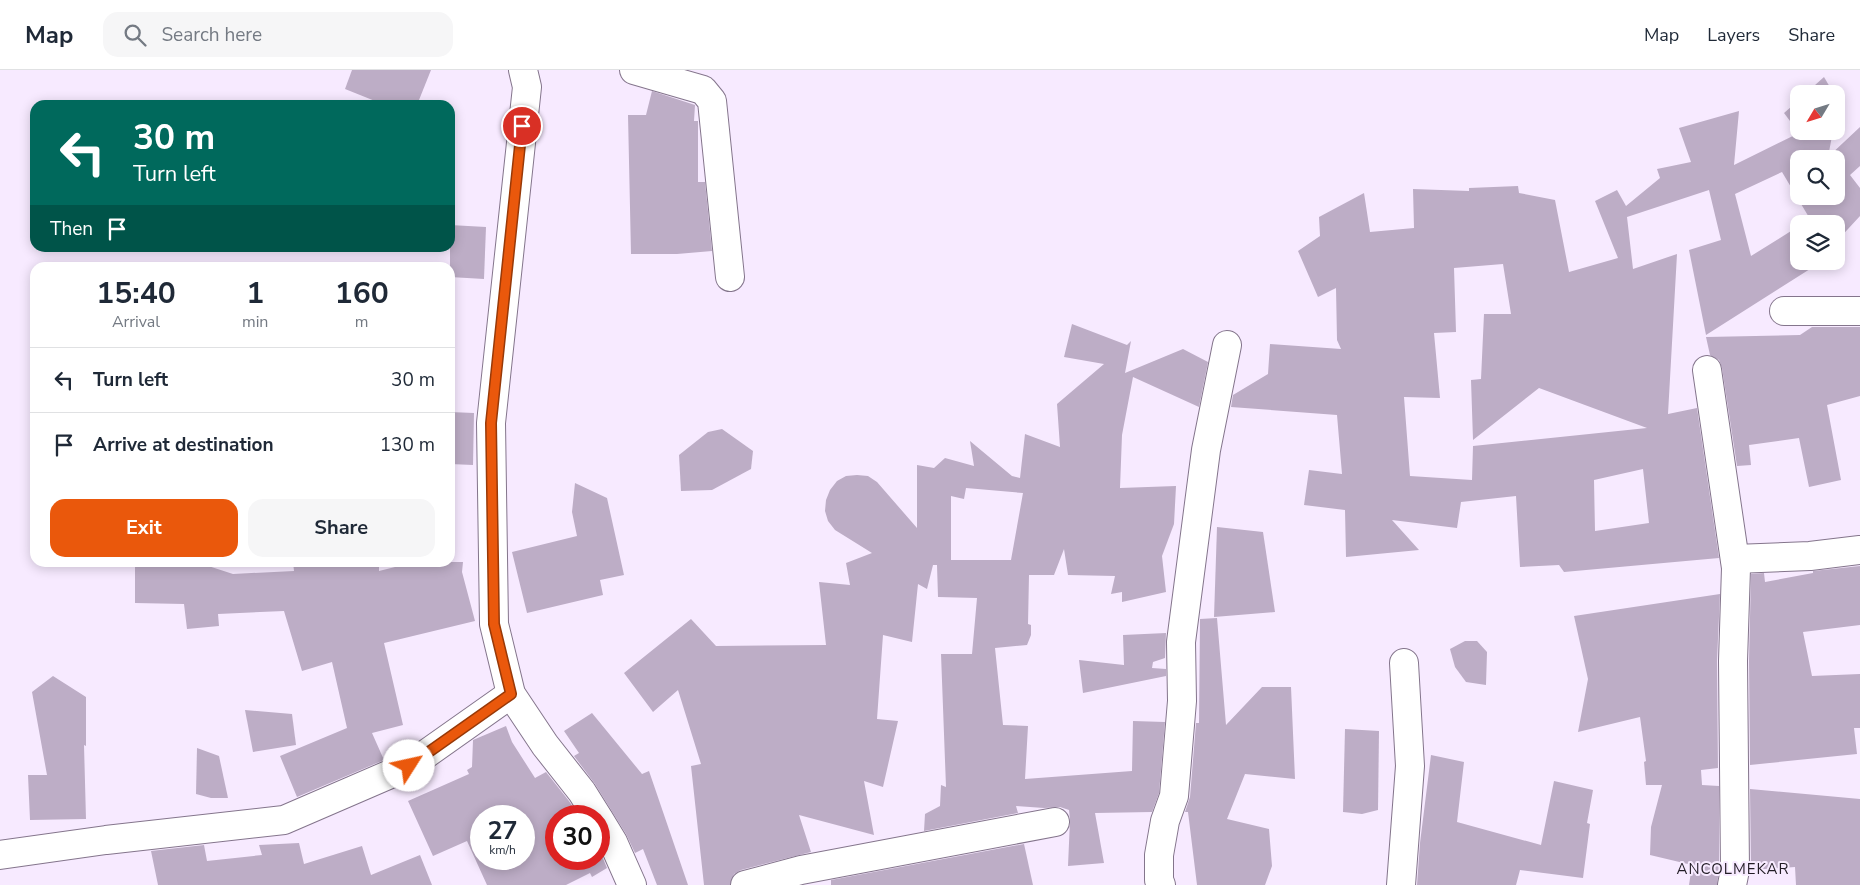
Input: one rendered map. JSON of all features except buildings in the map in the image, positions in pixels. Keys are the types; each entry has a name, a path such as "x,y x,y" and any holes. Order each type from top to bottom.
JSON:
{"street":[{"path":"523,70 527,87 491,423 494,624 511,694 544,745 582,792 590,805"},
{"path":"634,70 703,90 712,101 730,276"},
{"path":"1784,311 1860,311"},
{"path":"1161,885 1158,855 1165,821 1174,796 1182,701 1181,642 1206,450 1227,345"},
{"path":"1707,370 1735,558 1733,661 1735,870 1732,885"},
{"path":"1735,558 1810,556 1860,550"},
{"path":"1401,885 1410,766 1404,663"},
{"path":"0,854 284,820 409,766 511,694"},
{"path":"746,885 801,870 1055,822"},
{"path":"610,837 628,872 632,885"}],"district":[{"name":"ANCOLMEKAR","path":"1733,869"}],"route":[{"path":"409,766 511,694 494,624 491,423 522,126"}]}
